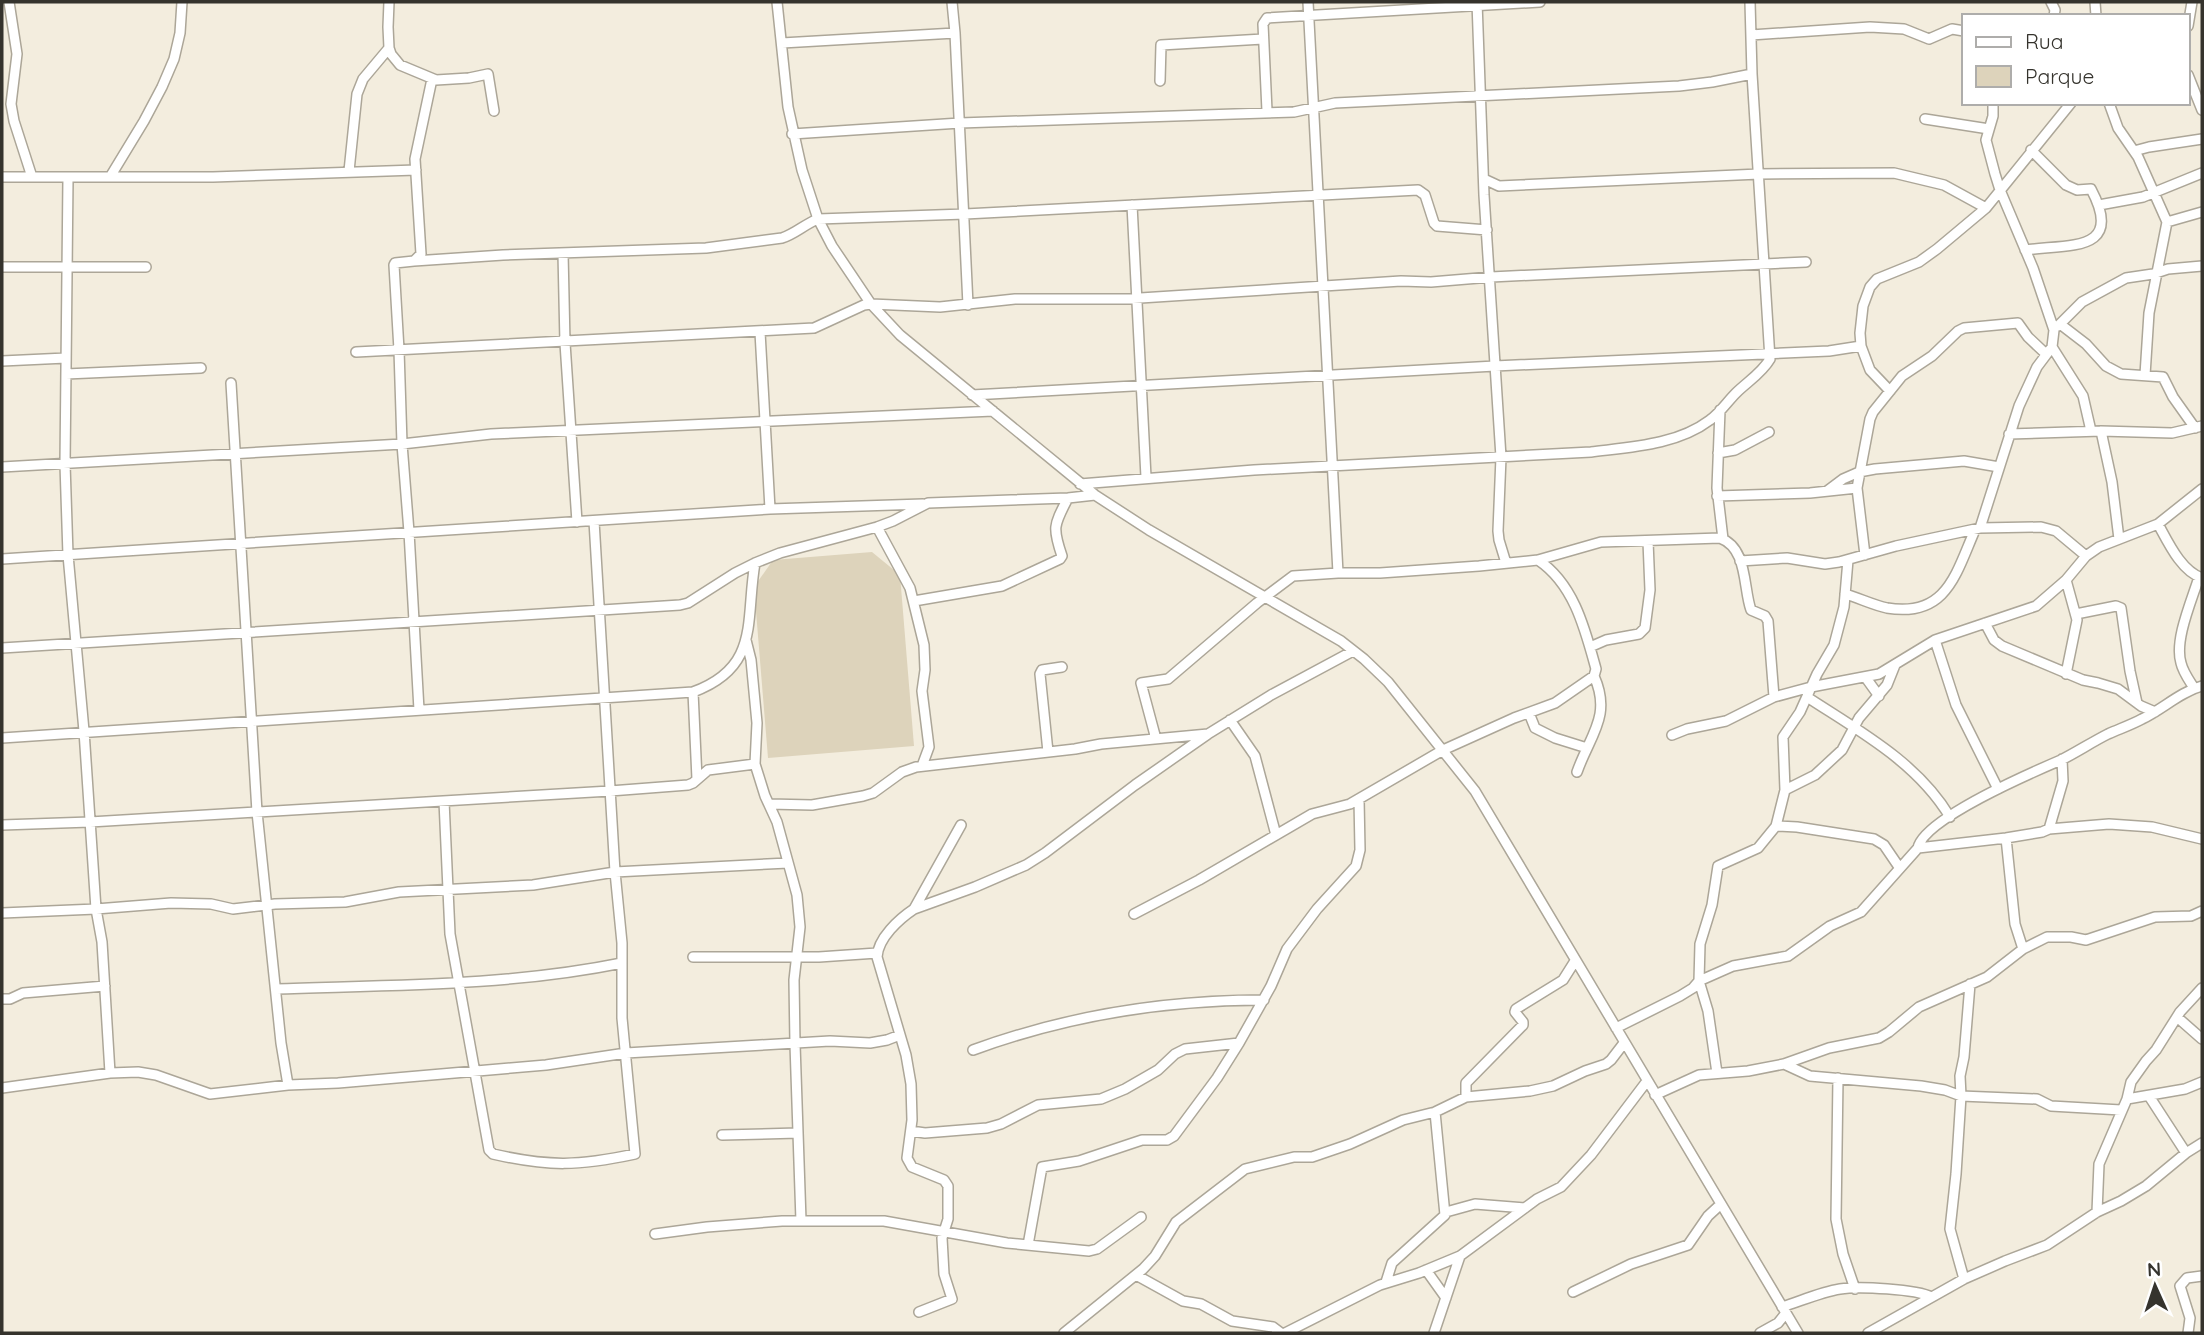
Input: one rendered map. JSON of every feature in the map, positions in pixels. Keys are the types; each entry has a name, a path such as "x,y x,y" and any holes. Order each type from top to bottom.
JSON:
{"street":[{"path":"9,2 17,54 11,104 32,177"},
{"path":"110,177 144,121 174,59 179,40 182,2"},
{"path":"389,2 389,48 400,65 432,79 457,79 488,74 494,111"},
{"path":"777,2 792,134 802,170 818,219 832,246 871,304 900,335 1095,495 1149,530 1340,641 1388,682 1475,791 1798,1333"},
{"path":"951,2 955,33 968,305"},
{"path":"1308,2 1338,573"},
{"path":"1267,111 1263,24 1267,18 1477,3 1540,2"},
{"path":"1080,484 1146,477 1591,452 1640,446 1683,436 1712,419 1766,366 1771,353 1752,74 1750,2"},
{"path":"1477,3 1484,195 1501,457 1498,531 1506,563"},
{"path":"1751,35 1870,27 1904,29 1929,39 1952,29 1962,31"},
{"path":"782,43 955,33"},
{"path":"1160,81 1161,45 1263,39"},
{"path":"349,171 357,94 363,79 389,48"},
{"path":"792,134 960,123 1294,111 1335,103 1679,86 1752,74"},
{"path":"417,258 416,149 432,79"},
{"path":"2190,80 2202,110"},
{"path":"1993,105 1993,116 1986,140 2000,190 2057,327 2087,344 2106,366 2121,374 2163,377 2173,397 2199,427 2172,433 2096,431 2009,434"},
{"path":"1890,391 1870,370 1861,346 1863,306 1870,287 1877,279 1919,262 1986,208 2069,105"},
{"path":"2110,105 2122,135 2134,151 2167,222 2149,313 2145,375"},
{"path":"1925,118 1989,129"},
{"path":"2134,151 2202,139"},
{"path":"2025,250 2081,244 2094,240 2101,230 2099,205 2091,190 2077,190 2066,185 2032,150"},
{"path":"2,177 213,177 416,170"},
{"path":"1484,179 1499,186 1759,174 1902,173 1944,185 1986,208"},
{"path":"2099,205 2143,197 2202,173"},
{"path":"68,178 65,464 68,555 96,909 102,942 110,1073"},
{"path":"1484,195 1499,186"},
{"path":"419,710 402,444 395,263 417,258 429,261 706,247 782,238 818,219 965,214 1418,190 1425,195 1437,226 1487,230"},
{"path":"1132,205 1146,477"},
{"path":"2167,222 2202,212"},
{"path":"563,253 565,342 577,522"},
{"path":"356,352 814,328 871,304 940,307 1015,299 1137,298 1401,281 1450,281 1806,262"},
{"path":"1845,594 1888,608 1914,608 1931,602 1944,593 1978,529 2024,394 2049,350 2057,327 2082,302 2126,278 2168,269 2202,266"},
{"path":"2,267 146,267"},
{"path":"1865,555 1857,488 1870,419 1902,376 1932,356 1958,331 1964,328 2018,323 2028,337 2049,350 2083,396 2112,482 2119,539"},
{"path":"760,332 770,509"},
{"path":"972,395 1495,366 1829,351 1861,346"},
{"path":"2,361 66,358"},
{"path":"66,374 201,368"},
{"path":"231,383 257,812 265,905 288,1085"},
{"path":"1720,410 1717,496 1723,540"},
{"path":"2,467 402,444 491,434 993,411"},
{"path":"1718,453 1735,450 1769,432"},
{"path":"1828,491 1837,483 1859,472 1888,467 1964,461 1999,467"},
{"path":"1717,496 1857,488"},
{"path":"1672,736 1688,729 1726,720 1774,697 1879,674 1935,640 2036,606 2066,580 2086,556 2099,547 2158,523 2202,489"},
{"path":"2,559 770,509 1095,495"},
{"path":"914,601 1002,586 1060,559 1062,556 1055,526 1068,498"},
{"path":"2,648 681,606 755,563 780,553 877,527 928,503"},
{"path":"444,802 450,934 491,1153 545,1164 595,1162 635,1153 622,1018 622,963 594,521"},
{"path":"1918,848 1920,840 1950,817 1998,789 2155,712 2198,687 2181,666 2180,649 2183,627 2201,578 2187,567 2158,523"},
{"path":"877,527 905,578 914,601 926,660 922,691 929,747 940,764"},
{"path":"1740,561 1787,558 1825,564 1978,529 2048,528 2056,531 2086,556"},
{"path":"1156,739 1141,683 1168,680 1193,656 1206,649 1257,603 1293,576 1380,573 1538,560 1601,542 1723,540 1731,544 1745,575 1751,610 1765,616 1768,621 1774,697"},
{"path":"1590,647 1606,640 1639,634 1644,628 1650,590 1648,541"},
{"path":"1538,560 1555,575 1575,604 1596,669 1594,676 1602,695 1601,716 1577,772"},
{"path":"1717,1073 1708,1011 1699,981 1700,944 1712,905 1718,866 1759,848 1776,826 1785,790 1783,737 1800,712 1834,645 1844,607 1848,560"},
{"path":"2,738 693,692 719,680 730,670 746,640 750,625 755,563"},
{"path":"2066,580 2076,614 2066,674"},
{"path":"2076,614 2116,606 2121,608 2137,703"},
{"path":"1985,623 1998,644 2066,674 2118,689 2155,712"},
{"path":"746,640 757,723 755,764 777,822 797,894 800,927 794,980 794,1044 802,1222"},
{"path":"1935,640 1956,705 1998,789"},
{"path":"919,1312 953,1299 944,1274 942,1238 948,1219 948,1186 944,1180 912,1167 909,1163 911,1084 877,953 894,925 914,909 1026,865 1208,734 1271,695 1353,651"},
{"path":"1785,790 1822,770 1842,750 1853,727 1887,685 1895,665"},
{"path":"1048,752 1040,674 1042,670 1062,667"},
{"path":"1134,914 1199,880 1312,814 1359,799 1443,750 1555,703 1594,676"},
{"path":"1866,678 1879,696"},
{"path":"693,692 697,779"},
{"path":"1807,697 1904,764 1938,798 1950,817"},
{"path":"1528,713 1535,728 1555,738 1587,748"},
{"path":"1230,720 1255,756 1276,835"},
{"path":"769,804 812,805 863,796 873,793 902,772 922,766 1208,734"},
{"path":"922,766 929,747"},
{"path":"2049,829 2063,782 2062,759"},
{"path":"2,825 444,802 688,785 708,770 755,764"},
{"path":"1028,1245 1042,1167 1079,1161 1142,1140 1170,1139 1217,1078 1264,999 1287,948 1317,909 1356,866 1360,850 1359,799"},
{"path":"1616,1028 1680,996 1699,981 1733,966 1788,956 1835,923 1861,912 1918,848 2006,838 2049,829 2109,824 2152,827 2202,839"},
{"path":"914,909 961,825"},
{"path":"1776,826 1874,839 1884,845 1899,867"},
{"path":"2006,838 2015,924 2023,949"},
{"path":"2,913 171,903 211,904 233,909 345,902 399,892 533,885 615,872 788,863"},
{"path":"1655,1095 1691,1077 1784,1064 1829,1048 1879,1038 1919,1007 1996,971 2023,949 2047,937 2086,940 2155,917 2191,916 2202,911"},
{"path":"693,957 796,957 877,953"},
{"path":"1466,1097 1466,1083 1523,1025 1515,1012 1516,1009 1563,980 1576,961"},
{"path":"276,989 419,986 579,971 622,963"},
{"path":"1964,1279 1950,1229 1961,1096 1960,1076 1970,985"},
{"path":"2,999 10,999 20,994 105,986"},
{"path":"2097,1212 2099,1164 2134,1077 2156,1050 2177,1017 2202,988"},
{"path":"973,1050 1024,1032 1099,1015 1227,1000 1264,999"},
{"path":"2177,1017 2202,1039"},
{"path":"2,1088 110,1073 138,1072 156,1075 210,1094 288,1085 546,1065 626,1053 830,1041 870,1043 887,1041 900,1035"},
{"path":"911,1131 925,1133 987,1128 1038,1105 1101,1099 1125,1090 1158,1070 1175,1054 1185,1049 1239,1043"},
{"path":"1064,1333 1136,1275 1155,1256 1176,1222 1245,1169 1294,1157 1312,1157 1350,1144 1403,1120 1435,1112 1466,1097 1553,1086 1585,1070 1606,1064 1625,1043"},
{"path":"1784,1064 1810,1076 1921,1086 1961,1096 2037,1099 2052,1106 2121,1110"},
{"path":"1838,1078 1836,1219 1843,1254 1855,1289"},
{"path":"1136,1275 1183,1301 1201,1304 1232,1321 1273,1327 1283,1333 1386,1283 1460,1256 1525,1208 1567,1183 1647,1081"},
{"path":"2127,1099 2185,1089 2202,1082"},
{"path":"2149,1096 2186,1153"},
{"path":"1386,1283 1392,1263 1446,1212 1435,1112"},
{"path":"722,1135 798,1133"},
{"path":"1868,1333 1964,1279 2047,1245 2097,1212 2146,1186 2202,1143"},
{"path":"1446,1212 1475,1203 1525,1208"},
{"path":"1573,1292 1631,1264 1688,1245 1708,1216 1721,1204"},
{"path":"655,1234 706,1227 884,1221 1028,1245 1093,1251 1141,1217"},
{"path":"1434,1333 1460,1256"},
{"path":"1426,1270 1446,1298"},
{"path":"2188,1333 2190,1318 2180,1286 2187,1278 2202,1276"},
{"path":"1760,1333 1778,1323 1784,1310 1840,1289 1904,1290 1932,1297"}],"green space":[{"path":"872,552 900,575 914,746 768,758 754,587 773,560"}]}
